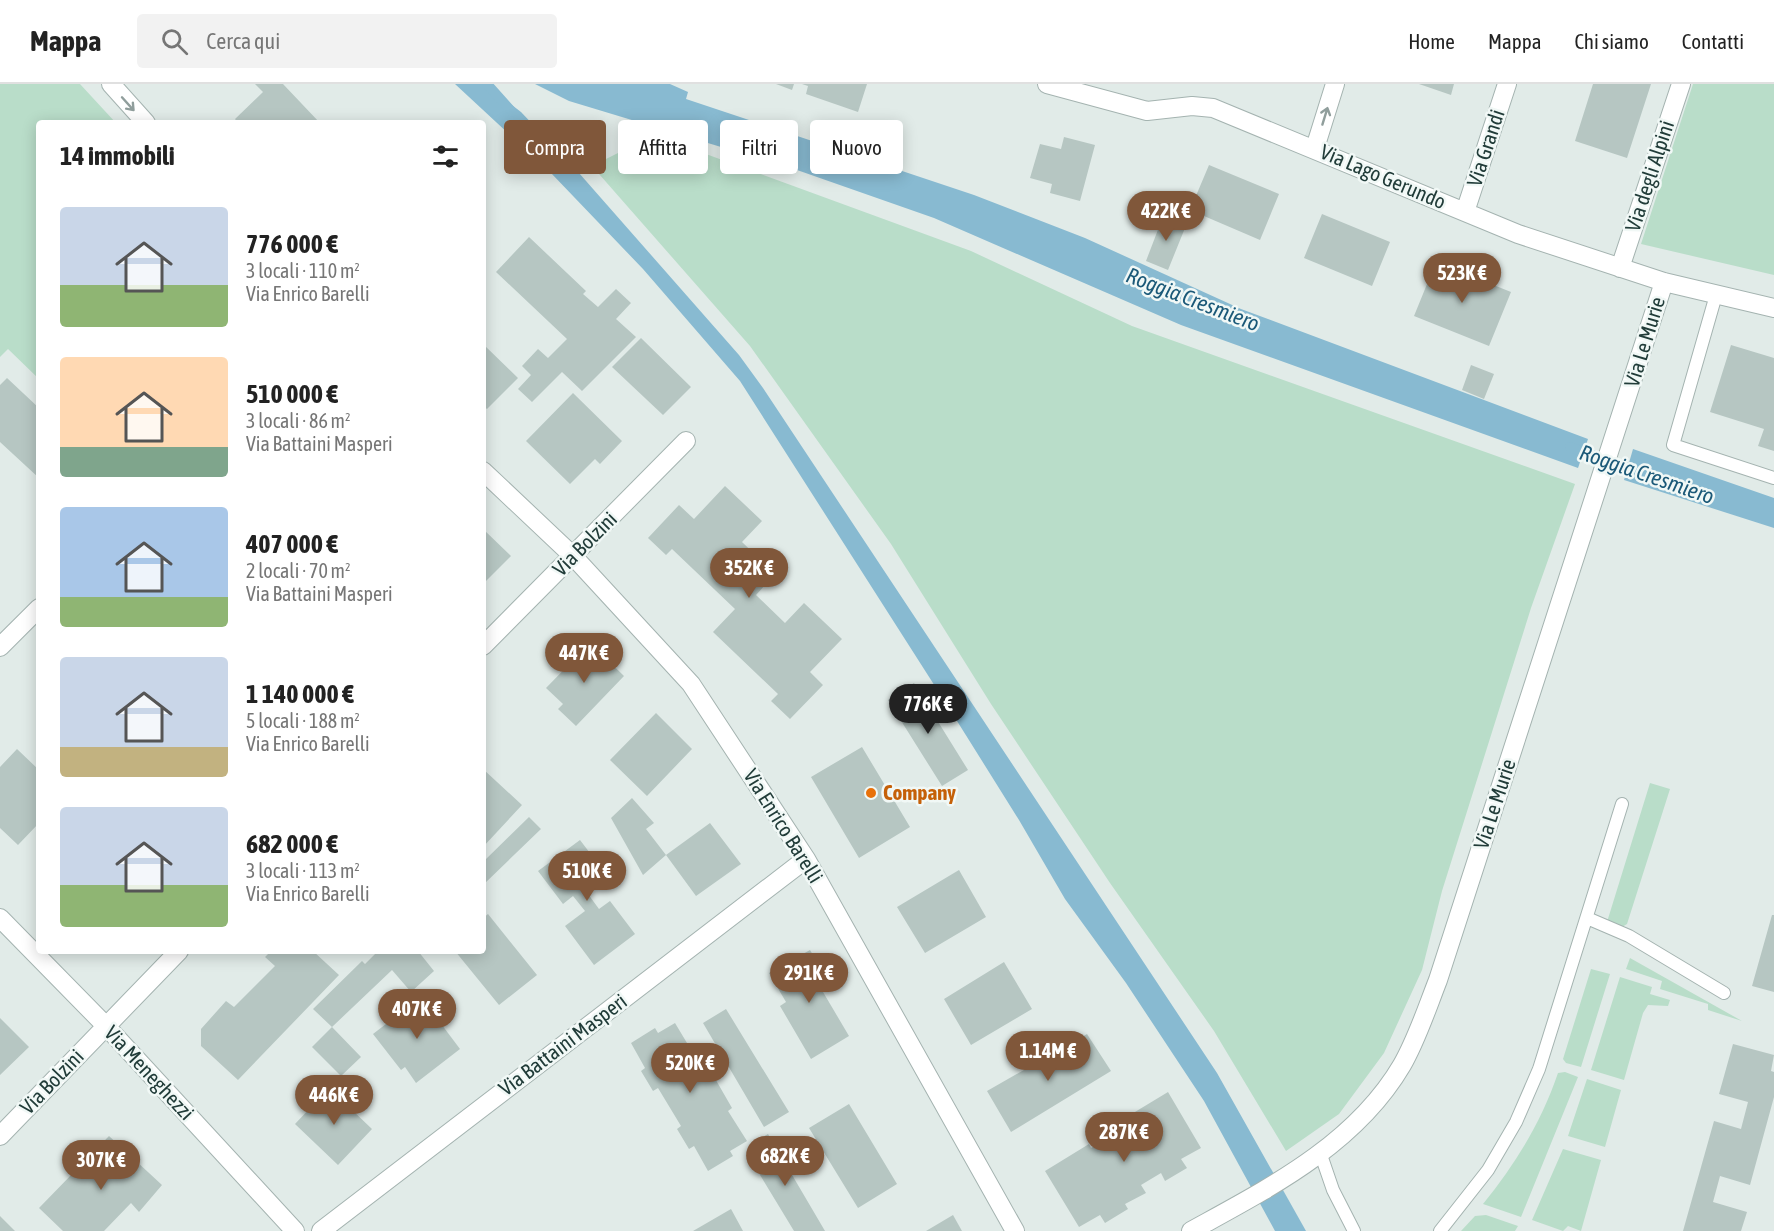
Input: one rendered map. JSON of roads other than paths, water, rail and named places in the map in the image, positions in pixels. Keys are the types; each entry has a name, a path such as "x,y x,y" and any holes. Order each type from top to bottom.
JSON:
{"street":[{"path":"111,84 143,120"},
{"name":"Via Lago Gerundo","path":"1047,84 1147,111 1192,106 1213,108 1315,148 1518,234 1664,282 1774,308"},
{"path":"1315,148 1335,84"},
{"name":"Via Grandi","path":"1465,212 1507,84"},
{"name":"Via degli Alpini","path":"1620,268 1681,84"},
{"name":"Via Le Murie","path":"1191,1231 1246,1201 1321,1155 1377,1101 1402,1064 1438,981 1664,282"},
{"name":"Via Bolzini","path":"486,643 686,441"},
{"name":"Via Enrico Barelli","path":"486,474 573,556 691,684 806,860 1015,1231"},
{"path":"0,647 36,611"},
{"name":"Via Battaini Masperi","path":"321,1231 806,860"},
{"name":"Via Meneghezzi","path":"0,918 105,1025 295,1231"},
{"name":"Via Bolzini","path":"0,1136 176,954"}],"lane":[{"path":"1716,295 1673,445 1774,478"},
{"path":"1440,1231 1488,1170 1515,1122 1539,1069 1622,804"},
{"path":"1587,918 1629,936 1724,993"},
{"path":"1321,1155 1333,1190 1354,1231"}],"water":[{"path":"455,84 493,84 491,94 494,98 508,102 529,120 504,120 504,129"},
{"path":"535,84 670,84 688,92 686,99 749,120 720,120 720,147 708,143 708,120 632,120 569,101"},
{"path":"798,136 810,140 810,174 903,174 903,171 974,195 1085,238 1241,309 1588,439 1578,468 1181,325 934,218 798,170"},
{"path":"552,174 580,174 739,355 763,388 1217,1073 1306,1231 1275,1231 1204,1101 1126,983 1065,899 947,705 740,381 643,269"},
{"name":"Roggia Cresmiero","path":"1633,449 1774,498 1774,528 1624,480"}],"waterway":[{"path":"487,84 512,112"},
{"name":"Roggia Cresmiero","path":"1570,447 1640,472"}],"place":[{"name":"Company","path":"871,793"}]}
